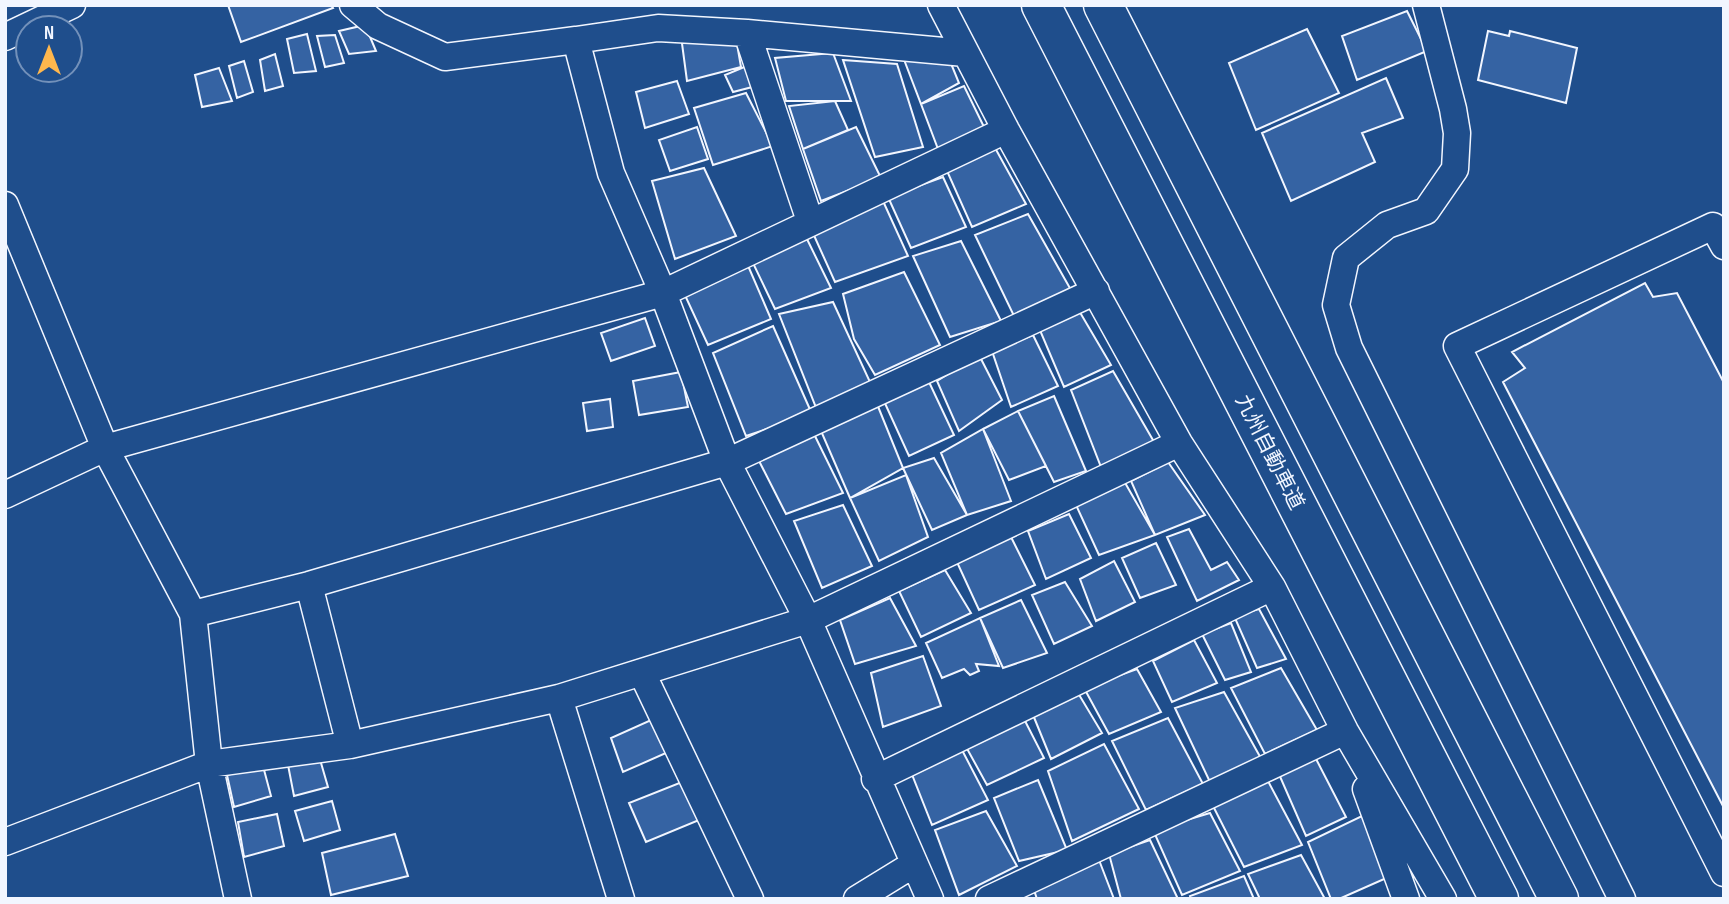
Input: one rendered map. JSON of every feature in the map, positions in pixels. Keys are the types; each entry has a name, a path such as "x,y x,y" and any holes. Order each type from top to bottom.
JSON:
{"highway":[{"name":"九州自動車道","path":"1041,5 1499,899"},
{"path":"1103,5 1559,899"}],"street":[{"path":"5,37 72,5"},
{"path":"353,5 378,26 445,57 658,28 747,33 965,53"},
{"path":"941,5 1006,130 1179,443 1272,587 1345,731 1443,899"},
{"path":"1426,5 1453,108 1457,133 1455,169 1426,211 1387,225 1346,258 1336,304 1349,348 1622,899"},
{"path":"747,33 810,221"},
{"path":"576,40 611,173 663,293 727,461 808,620 875,779 930,899"},
{"path":"5,495 105,448 663,293 1006,130"},
{"path":"5,205 105,448 193,614 209,764 239,899"},
{"path":"1724,246 1713,226 1457,346 1724,873"},
{"path":"193,614 309,585 727,461 1096,291"},
{"path":"5,842 209,764 349,745 559,698 808,620 1179,443"},
{"path":"309,585 349,745"},
{"path":"875,779 1272,587"},
{"path":"642,673 751,899"},
{"path":"559,698 621,899"},
{"path":"1345,731 1396,895"},
{"path":"989,899 1345,731"},
{"path":"857,899 914,864"}],"building":[{"path":"228,5 331,5 333,8 241,42"},
{"path":"1407,11 1427,51 1357,80 1342,36"},
{"path":"365,25 376,51 349,54 339,31"},
{"path":"1307,29 1339,93 1256,130 1229,63"},
{"path":"1488,31 1509,36 1510,31 1577,48 1566,103 1478,80"},
{"path":"307,34 316,71 294,73 287,39"},
{"path":"335,35 344,63 325,67 317,36"},
{"path":"681,36 736,38 741,67 687,81"},
{"path":"833,53 851,101 786,101 775,58"},
{"path":"275,54 283,86 265,91 260,60"},
{"path":"903,57 950,61 959,83 921,104"},
{"path":"843,60 897,64 923,147 875,157"},
{"path":"244,61 253,92 237,98 229,66"},
{"path":"749,65 760,85 733,92 725,75"},
{"path":"219,68 232,101 202,107 195,75"},
{"path":"1386,78 1403,118 1362,133 1375,162 1291,201 1262,133"},
{"path":"677,81 689,114 645,128 636,92"},
{"path":"964,86 985,129 938,149 921,104"},
{"path":"746,93 773,146 713,165 694,108"},
{"path":"835,101 848,130 803,149 789,106"},
{"path":"697,127 708,159 670,171 659,140"},
{"path":"856,127 881,178 821,201 803,149"},
{"path":"994,146 1026,204 972,227 947,171"},
{"path":"704,168 736,236 675,259 652,181"},
{"path":"943,177 966,227 911,248 888,197"},
{"path":"883,201 908,256 835,282 812,231"},
{"path":"1028,214 1071,290 1014,316 975,235"},
{"path":"805,235 831,288 775,309 752,261"},
{"path":"961,241 1001,321 950,337 913,256"},
{"path":"746,261 771,319 708,345 683,291"},
{"path":"904,272 940,345 875,375 854,339 843,294"},
{"path":"1645,283 1653,297 1677,293 1724,383 1724,808 1503,382 1525,368 1512,352"},
{"path":"833,302 870,382 817,410 779,314"},
{"path":"1078,309 1111,365 1064,387 1039,328"},
{"path":"645,318 655,346 611,361 601,333"},
{"path":"773,326 812,414 746,436 713,353"},
{"path":"1033,335 1058,386 1011,407 992,351"},
{"path":"979,355 1002,400 959,431 937,381"},
{"path":"1113,371 1157,447 1101,467 1071,390"},
{"path":"681,372 688,407 639,415 633,381"},
{"path":"929,382 954,435 909,456 883,399"},
{"path":"1054,396 1086,471 1054,482 1018,411"},
{"path":"610,399 613,427 587,431 583,403"},
{"path":"877,404 903,468 850,498 821,431"},
{"path":"1018,411 1046,466 1009,480 983,429"},
{"path":"983,429 1011,501 967,515 941,453"},
{"path":"813,432 843,493 786,514 757,457"},
{"path":"934,458 967,515 932,530 903,468"},
{"path":"1168,462 1205,515 1155,535 1131,481"},
{"path":"906,475 928,537 879,561 850,498"},
{"path":"1124,481 1155,535 1099,555 1076,505"},
{"path":"843,505 872,566 822,588 794,521"},
{"path":"1069,514 1091,558 1046,579 1028,531"},
{"path":"1189,529 1211,570 1227,562 1239,580 1197,601 1167,537"},
{"path":"1011,537 1035,585 979,610 956,560"},
{"path":"1156,543 1176,585 1140,598 1122,558"},
{"path":"1114,561 1135,602 1096,621 1080,579"},
{"path":"945,570 971,613 921,637 899,591"},
{"path":"1065,582 1092,626 1054,644 1032,595"},
{"path":"890,598 916,646 855,664 840,620"},
{"path":"1021,600 1047,653 1003,668 980,618"},
{"path":"1259,609 1286,659 1257,668 1234,616"},
{"path":"980,618 999,666 976,664 979,671 970,675 964,669 942,678 926,643"},
{"path":"1231,623 1251,672 1225,680 1202,634"},
{"path":"1194,640 1217,683 1172,702 1153,661"},
{"path":"923,656 941,706 883,727 871,673"},
{"path":"1281,668 1317,730 1265,754 1231,688"},
{"path":"1137,669 1161,712 1109,734 1084,688"},
{"path":"1224,692 1263,762 1210,782 1175,708"},
{"path":"1078,693 1102,733 1051,759 1031,710"},
{"path":"660,716 675,749 623,772 611,738"},
{"path":"1023,717 1044,758 987,785 965,745"},
{"path":"1168,718 1203,784 1146,810 1112,741"},
{"path":"1104,744 1139,809 1072,841 1048,771"},
{"path":"962,750 988,800 932,825 911,772"},
{"path":"1314,755 1346,817 1306,836 1278,772"},
{"path":"319,756 328,787 294,796 288,765"},
{"path":"263,766 271,796 234,807 227,775"},
{"path":"687,780 704,818 646,842 629,803"},
{"path":"1038,780 1067,850 1019,861 994,798"},
{"path":"1268,781 1302,845 1244,867 1213,806"},
{"path":"332,801 340,830 304,841 295,811"},
{"path":"986,811 1017,866 959,895 935,830"},
{"path":"1210,813 1240,871 1182,895 1153,830"},
{"path":"277,814 284,846 244,857 238,822"},
{"path":"1364,815 1391,876 1339,899 1331,899 1308,842"},
{"path":"395,834 408,876 331,895 322,853"},
{"path":"1150,840 1178,899 1121,899 1109,854"},
{"path":"1301,855 1325,899 1260,899 1248,874"},
{"path":"1099,860 1114,899 1037,899 1034,890"},
{"path":"1244,876 1254,899 1191,899 1190,896"}]}
